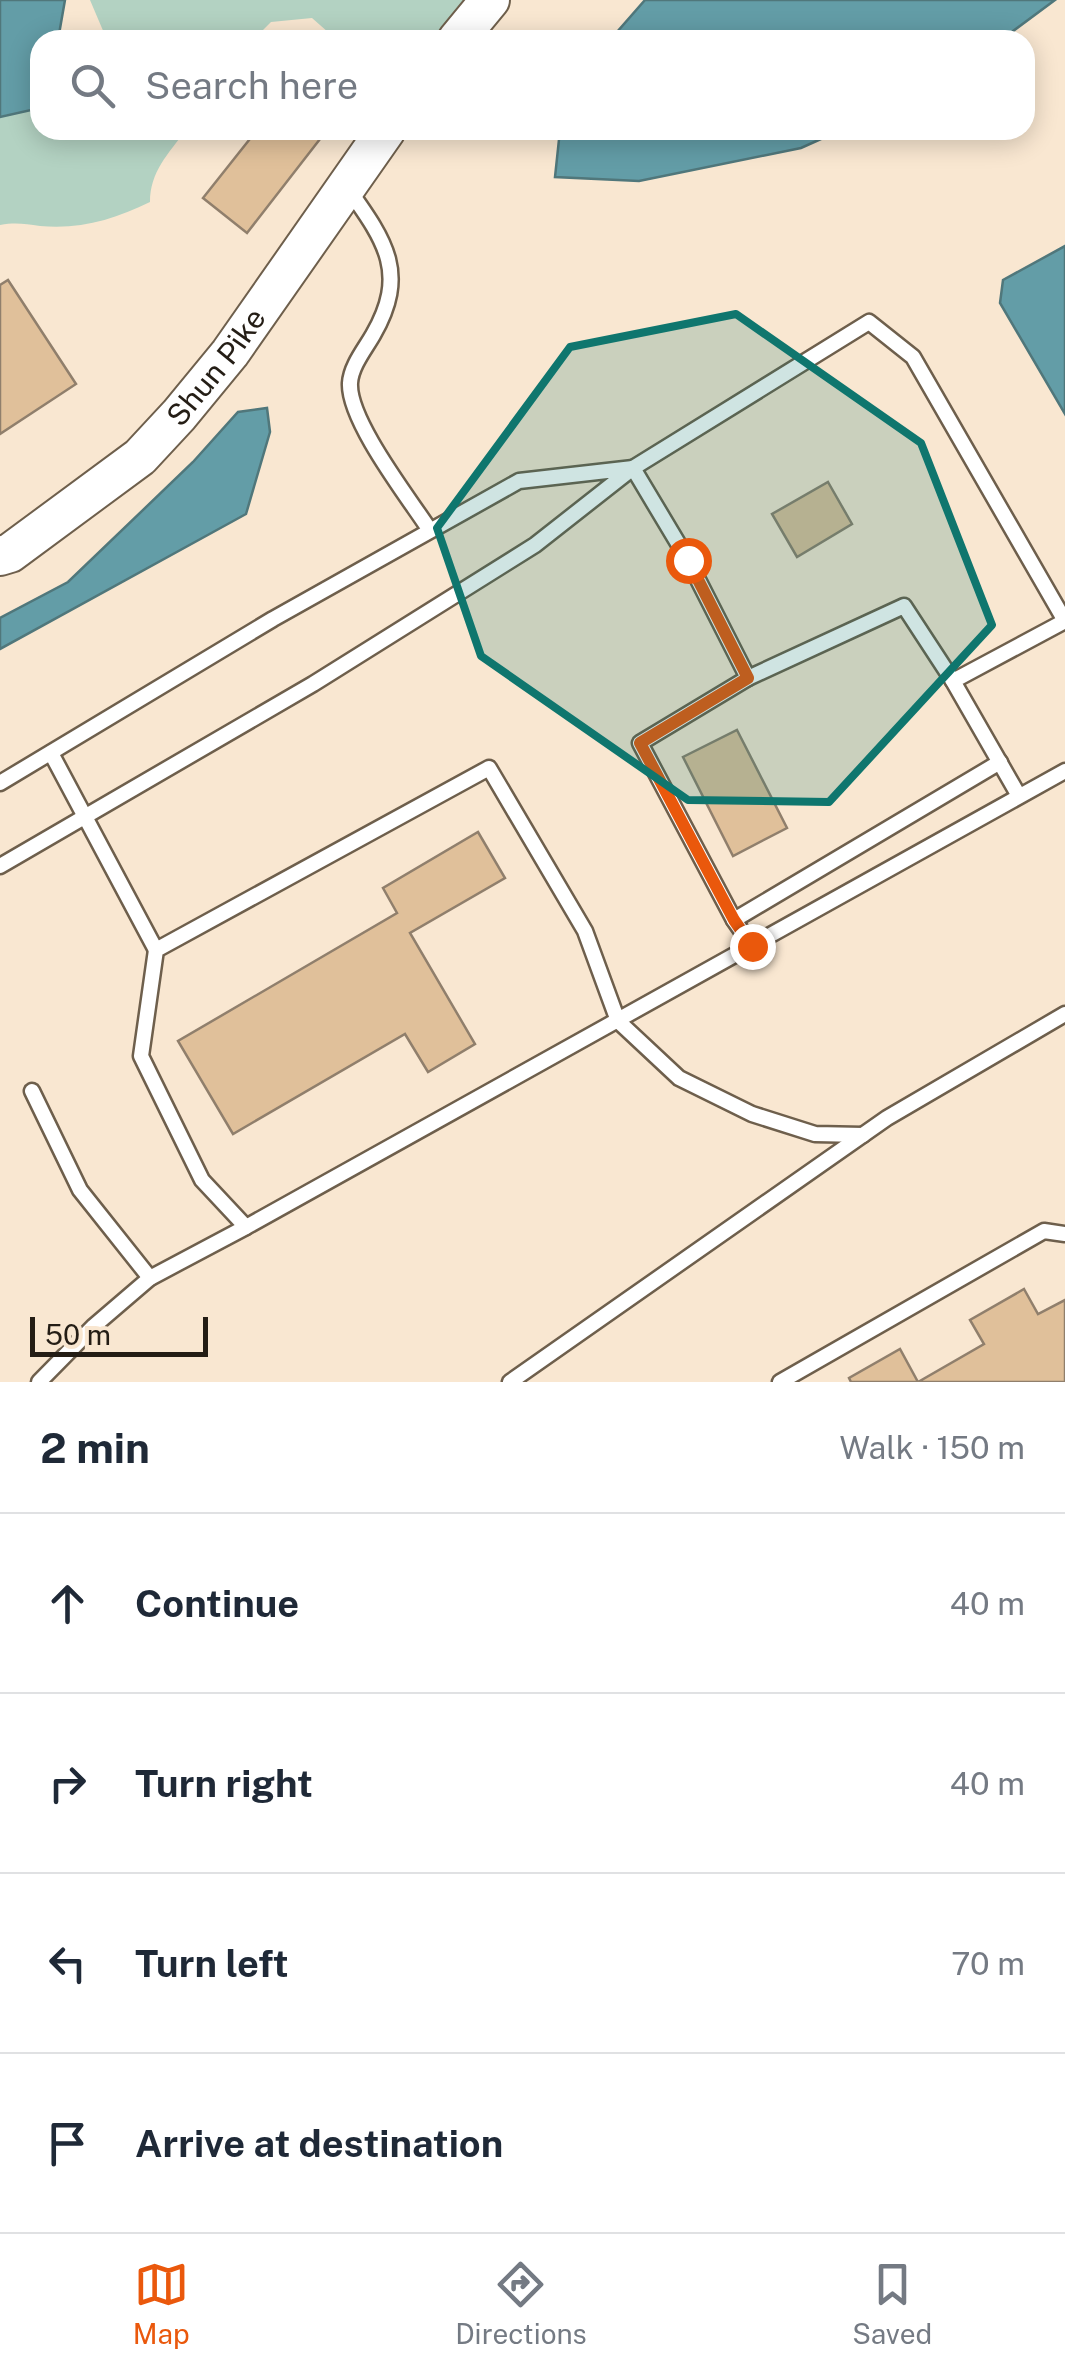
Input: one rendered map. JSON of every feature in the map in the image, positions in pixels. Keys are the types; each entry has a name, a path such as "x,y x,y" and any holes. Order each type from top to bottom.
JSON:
{"main road":[{"path":"465,30 490,0"},
{"name":"Shun Pike","path":"0,556 75,508 140,458 230,353 379,140"}],"lane":[{"path":"345,186 376,227 391,259 392,291 377,328 354,367 350,384 356,410 389,470 430,529"},
{"path":"0,866 313,684 536,545 633,468 869,322 914,357 1065,621 953,681"},
{"path":"0,783 430,529 520,481 633,468"},
{"path":"633,468 688,560 748,678"},
{"path":"752,946 734,920 640,743 748,678 904,606 953,681 1019,796"},
{"path":"51,753 156,950 141,1056 202,1180 246,1228"},
{"path":"734,920 1000,762"},
{"path":"156,950 488,768 585,931 618,1021 679,1078 752,1114 815,1134 863,1135"},
{"path":"39,1382 94,1326 150,1278 1065,770"},
{"path":"510,1382 863,1135 1065,1014"},
{"path":"32,1092 80,1190 150,1278"},
{"path":"780,1382 1044,1231 1065,1234"}],"highlighted area":[{"path":"736,314 921,443 992,625 829,802 688,800 481,656 437,528 570,347"}],"green space":[{"path":"90,0 489,0 465,30 326,30 312,18 271,22 263,30 103,30"},
{"path":"0,76 30,92 30,140 178,140 157,172 150,202 83,225 0,225"}],"water":[{"path":"0,0 65,0 60,30 30,30 30,110 0,117"},
{"path":"645,0 1055,0 1014,30 619,30"},
{"path":"559,140 819,140 801,148 639,181 555,177"},
{"path":"1065,246 1065,414 1000,303 1003,280"},
{"path":"267,408 270,432 246,514 0,649 0,618 68,582 193,462 238,412"}],"building":[{"path":"249,140 319,140 247,233 203,198"},
{"path":"8,280 76,384 0,434 0,285"},
{"path":"828,482 852,524 797,557 772,514"},
{"path":"737,730 787,828 733,856 683,757"},
{"path":"478,832 505,878 410,933 475,1044 428,1072 405,1034 233,1134 178,1041 397,913 383,888"},
{"path":"1024,1289 1038,1314 1065,1300 1065,1382 918,1382 984,1344 970,1320"},
{"path":"900,1349 918,1382 851,1382 849,1378"}],"route":[{"path":"688,560 748,678 640,743 734,920 752,946"}]}
